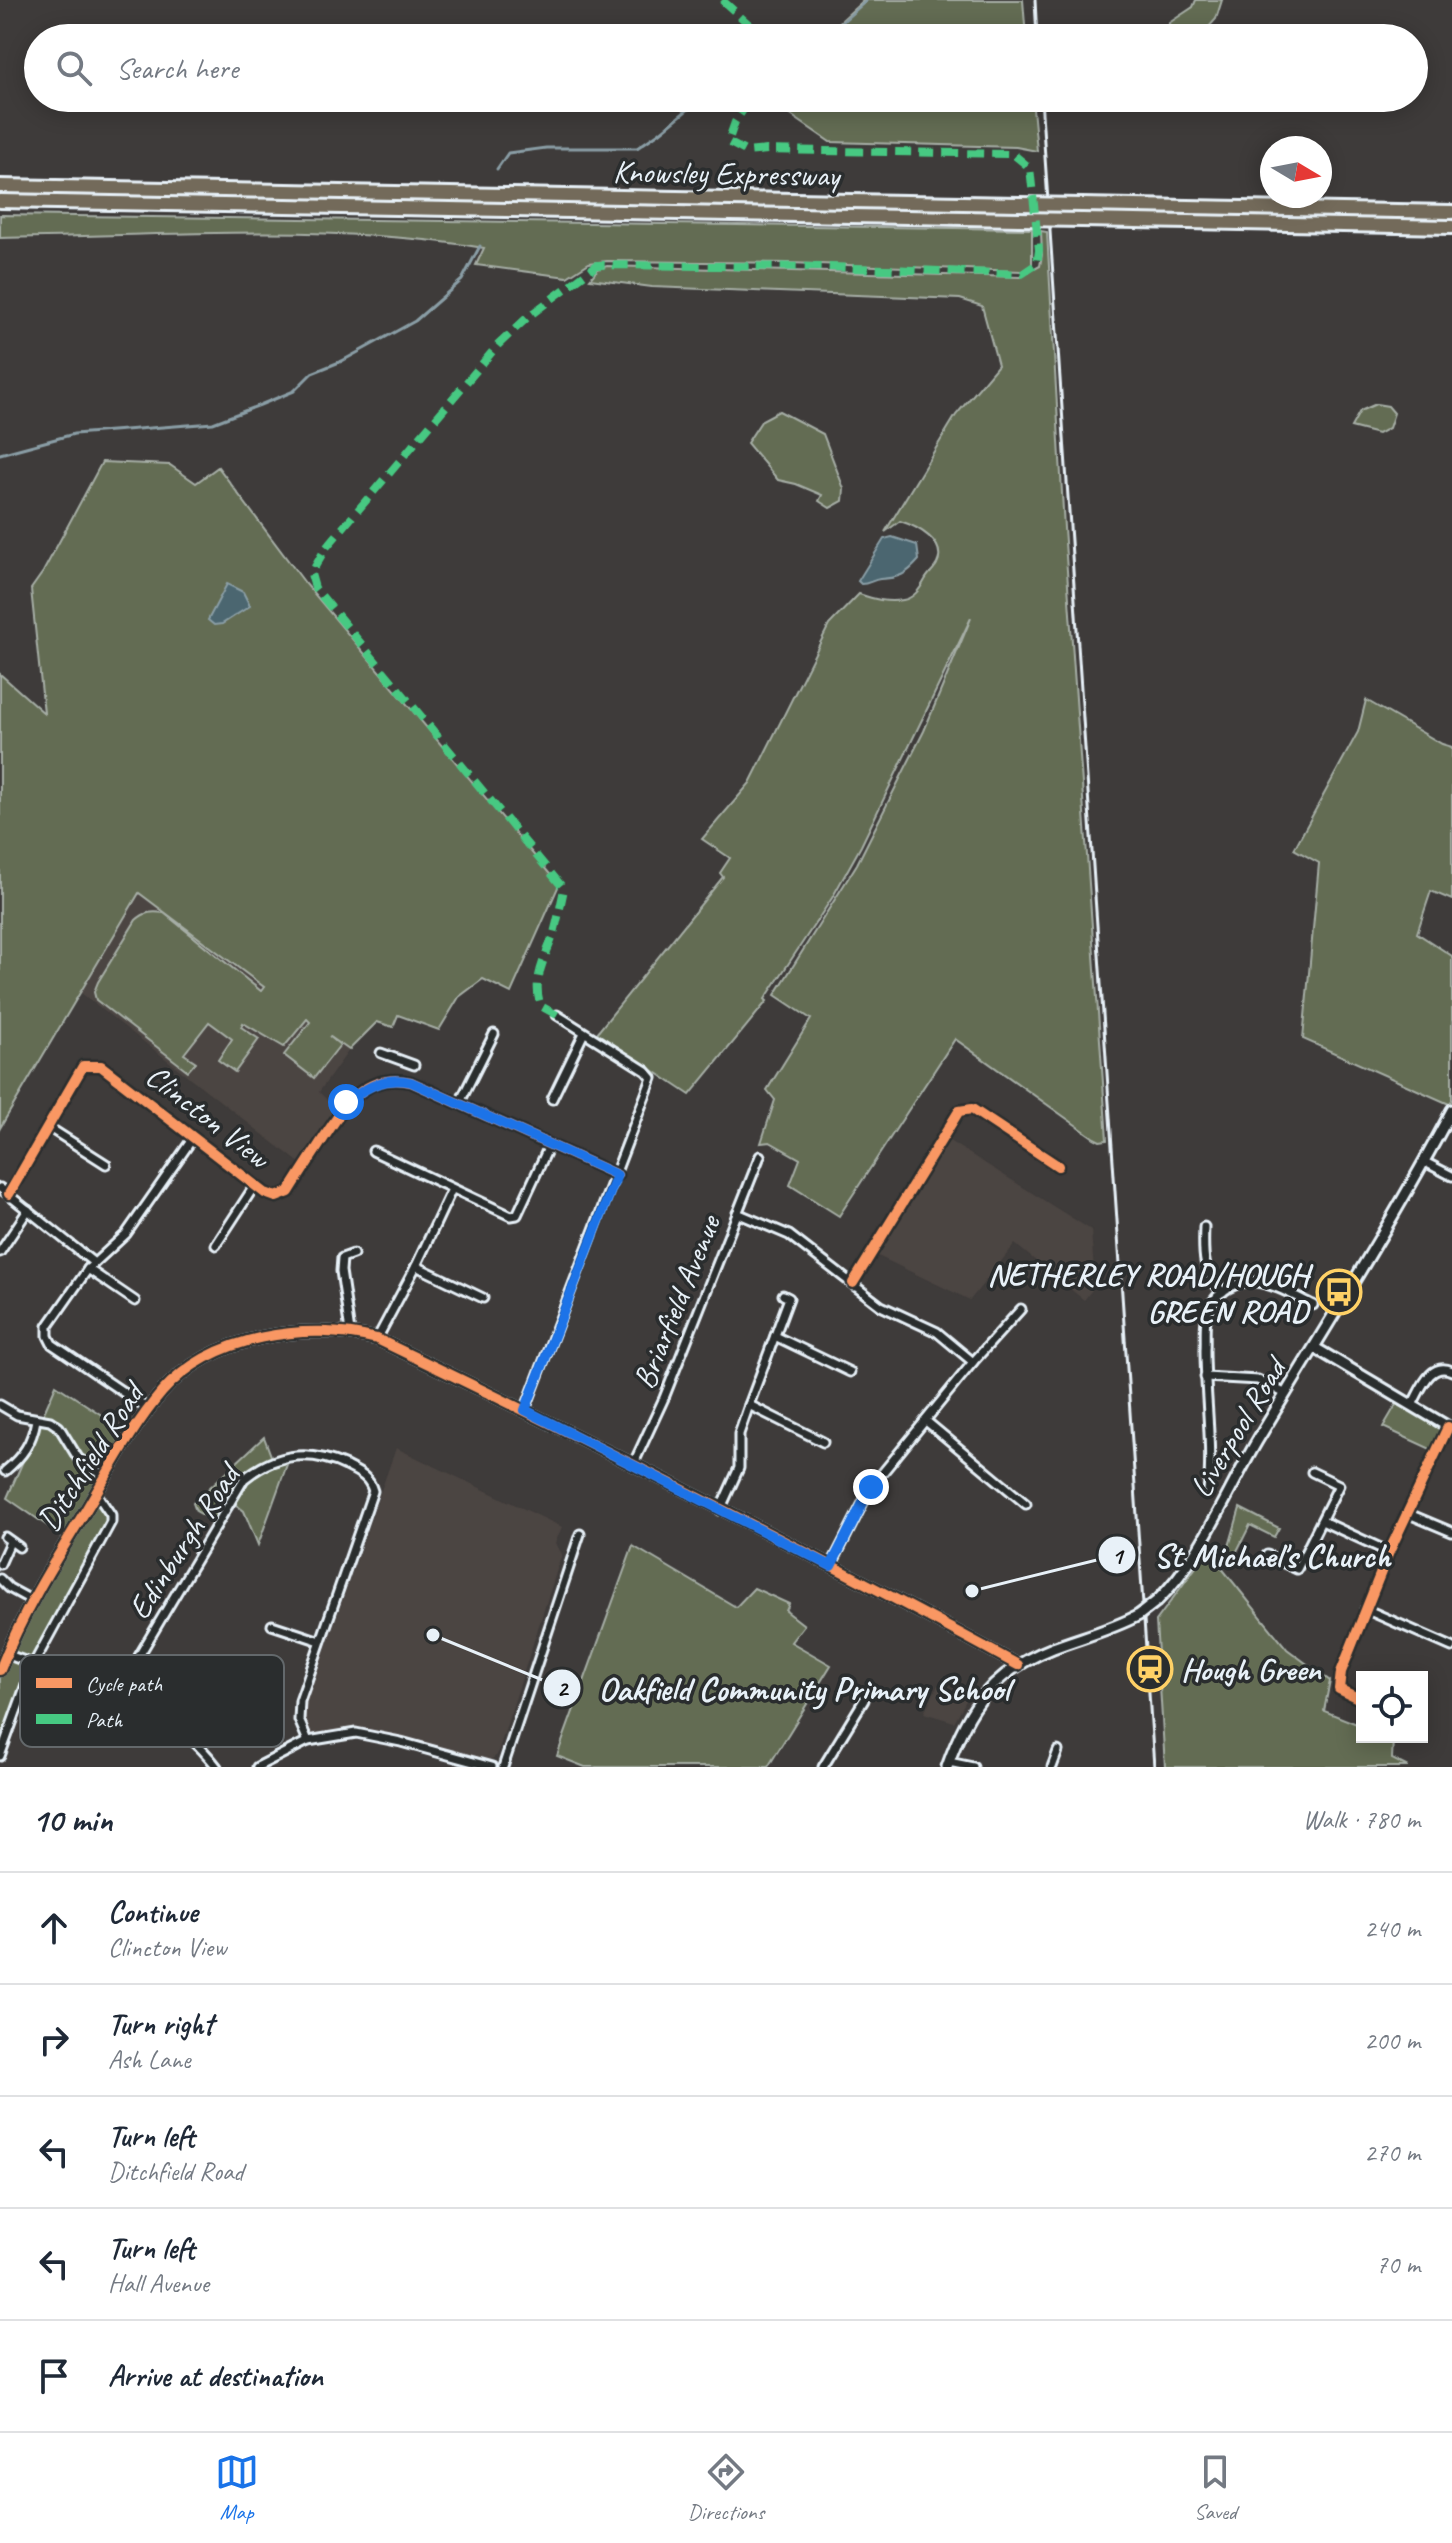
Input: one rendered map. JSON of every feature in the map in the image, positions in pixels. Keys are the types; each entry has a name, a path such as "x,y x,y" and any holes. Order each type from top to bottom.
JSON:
{"highway":[{"name":"Knowsley Expressway","path":"0,186 1452,212"},
{"name":"Knowsley Expressway","path":"0,201 1452,227"}],"street":[{"path":"525,1410 652,1078 646,1071 557,1015"},
{"path":"552,1099 584,1033"},
{"path":"459,1104 494,1034"},
{"path":"381,1053 414,1065"},
{"path":"402,1061 399,1079 617,1175"},
{"name":"Clincton View","path":"9,1194 83,1066 101,1066 255,1185 276,1197 289,1192 346,1102 384,1080 399,1079"},
{"path":"853,1283 959,1111 972,1109 1058,1166"},
{"name":"Liverpool Road","path":"948,1764 968,1715 988,1690 1018,1665 1056,1647 1110,1630 1139,1615 1176,1580 1425,1162 1452,1110"},
{"path":"48,1127 106,1164"},
{"path":"148,1409 52,1344 48,1326 91,1266 126,1234 193,1138"},
{"path":"373,1151 511,1216 517,1215 549,1146"},
{"name":"Briarfield Avenue","path":"633,1465 664,1398 760,1156"},
{"path":"1425,1162 1452,1176"},
{"path":"216,1245 255,1185"},
{"path":"0,1188 135,1301"},
{"path":"377,1339 452,1189"},
{"path":"0,1252 28,1210"},
{"path":"737,1213 789,1235 881,1306 937,1332 973,1362"},
{"path":"1204,1227 1206,1271 1212,1283 1223,1292"},
{"path":"350,1332 341,1271 342,1258 353,1254"},
{"path":"416,1266 483,1298"},
{"path":"1208,1491 1210,1473 1205,1377 1206,1319 1210,1306 1223,1292 1245,1282 1258,1282 1313,1305"},
{"path":"720,1510 739,1468 739,1434 789,1298 783,1295"},
{"path":"831,1566 871,1487 973,1362 1021,1309"},
{"name":"Ditchfield Road","path":"0,1670 31,1600 148,1409 165,1389 199,1361 216,1352 266,1337 307,1332 350,1332 377,1339 525,1410 1018,1665"},
{"path":"775,1336 846,1370 848,1358"},
{"path":"1315,1348 1450,1428 1389,1552 1341,1672 1339,1689 1356,1697"},
{"path":"1412,1405 1432,1372 1442,1368 1452,1371"},
{"path":"1205,1377 1258,1380 1286,1394"},
{"path":"0,1405 17,1415 50,1421 59,1427 78,1458 105,1477"},
{"path":"749,1405 820,1441 811,1450"},
{"path":"5,1471 23,1455 33,1436 36,1420"},
{"path":"926,1421 1026,1504"},
{"name":"Edinburgh Road","path":"140,1655 244,1479 264,1465 301,1454 333,1461 365,1476 373,1491 298,1712 308,1741"},
{"path":"1267,1555 1297,1569 1339,1485 1312,1472"},
{"path":"1210,1473 1222,1474"},
{"path":"38,1655 111,1522 111,1515 96,1493"},
{"path":"1409,1514 1452,1532"},
{"path":"1322,1521 1389,1552"},
{"path":"503,1767 580,1534"},
{"path":"0,1564 8,1540 19,1547"},
{"path":"0,1579 9,1588 31,1600"},
{"path":"1365,1609 1452,1647"},
{"path":"272,1625 320,1641"},
{"path":"6,1654 20,1660"},
{"path":"823,1767 864,1700"},
{"path":"0,1756 20,1701"},
{"path":"257,1767 308,1741 356,1733 492,1767"},
{"path":"200,1747 217,1767"},
{"path":"1052,1767 1058,1751"},
{"path":"948,1764 973,1767"}],"shaded area":[{"path":"139,892 349,1050 319,1092 337,1110 301,1164 81,993"},
{"path":"946,1139 1091,1230 1095,1286 1084,1300 1015,1244 970,1300 876,1255"},
{"path":"396,1448 562,1527 555,1543 562,1554 497,1755 486,1764 378,1732 346,1732 319,1737 307,1732 302,1715"},
{"path":"938,1685 968,1697 954,1722 924,1713"}],"green space":[{"path":"864,0 1023,0 1025,24 837,24"},
{"path":"1196,0 1222,0 1212,24 1169,24 1193,7"},
{"path":"786,112 1033,112 1037,151 1016,147 830,142"},
{"path":"0,215 1032,229 1032,264 1022,271 607,261 589,263 567,277 476,265 484,248 364,235 243,232 0,238"},
{"path":"1041,231 1047,232 1064,528 1107,1140 1094,1138 955,1039 839,1216 790,1185 800,1159 770,1142 761,1143 775,1100 767,1090 811,1019 775,995 857,864 924,731 971,618 861,846 832,898 765,999 767,1001 690,1095 597,1033 723,877 720,873 730,858 702,839 750,783 829,625 859,594 886,601 910,597 936,566 938,549 922,531 900,521 885,532 956,415 998,365 982,306 960,299 652,287 590,279 598,269 607,266 1020,277 1040,266"},
{"path":"1376,404 1388,406 1394,413 1389,428 1378,434 1351,427 1360,411"},
{"path":"779,411 823,434 844,489 843,501 830,508 819,501 822,495 778,480 747,443 762,420"},
{"path":"102,462 170,465 196,483 218,467 305,583 559,885 511,993 483,979 459,997 439,1030 398,1015 393,1027 377,1022 349,1050 329,1036 340,1045 314,1078 284,1055 310,1022 307,1019 284,1047 243,1023 241,1027 259,1039 235,1072 218,1060 232,1039 209,1022 184,1054 196,1062 188,1071 96,1000 94,992 98,982 136,920 152,912 164,913 261,991 264,987 139,893 0,1128 0,674 44,713 31,589"},
{"path":"1366,700 1452,747 1452,900 1431,891 1417,933 1452,956 1452,1100 1449,1104 1303,1039 1319,863 1294,849 1358,732"},
{"path":"56,1385 132,1435 96,1493 111,1515 38,1655 20,1655 20,1702 0,1760 0,1671 68,1540 7,1498"},
{"path":"1400,1398 1449,1427 1437,1452 1383,1427"},
{"path":"264,1437 273,1461 290,1456 258,1545 244,1511 231,1501 217,1523 196,1511 193,1503"},
{"path":"1240,1508 1279,1528 1274,1537 1250,1525 1230,1565 1228,1550"},
{"path":"633,1546 736,1607 754,1588 789,1604 786,1611 804,1625 791,1642 831,1665 768,1767 585,1767 557,1756"},
{"path":"1208,1551 1287,1649 1330,1681 1324,1711 1356,1724 1356,1743 1393,1743 1392,1759 1408,1767 1165,1767 1156,1621"}],"water":[{"path":"892,537 917,545 919,560 902,575 861,584 858,581 884,539"},
{"path":"227,584 243,592 250,606 222,624 214,625 208,620"}],"waterway":[{"path":"840,24 867,0"},
{"path":"497,169 508,153 546,148 637,148 685,112"},
{"path":"0,454 74,434 213,423 294,391 312,373 342,361 415,321 462,280 480,246"}],"railway":[{"path":"1035,0 1036,24"},
{"path":"1042,112 1154,1767"}],"marked path":[{"path":"722,0 749,24"},
{"path":"557,1015 541,1006 538,987 564,889 315,588 311,574 325,549 498,345 529,316 597,265 828,267 1022,274 1037,264 1039,250 1030,168 1013,154 747,152 728,142 742,112"}],"cycle path":[{"path":"9,1194 83,1066 101,1066 265,1193 276,1197 289,1192 348,1103 369,1087 395,1080 411,1082 617,1175"},
{"path":"853,1283 959,1111 972,1109 1058,1166"},
{"path":"0,1670 18,1628 51,1568 131,1434 162,1392 207,1357 234,1345 262,1337 321,1332 377,1339 700,1498 1018,1665"},
{"path":"1356,1697 1339,1689 1341,1672 1389,1552 1448,1427"}],"place":[{"name":"NETHERLEY ROAD/HOUGH GREEN ROAD","path":"1339,1292"},
{"name":"St Michael's Church","path":"972,1591"},
{"name":"Oakfield Community Primary School","path":"433,1635"},
{"name":"Hough Green","path":"1150,1669"}],"route":[{"path":"346,1102 384,1080 411,1082 617,1175 525,1410 831,1566 871,1487"}]}
